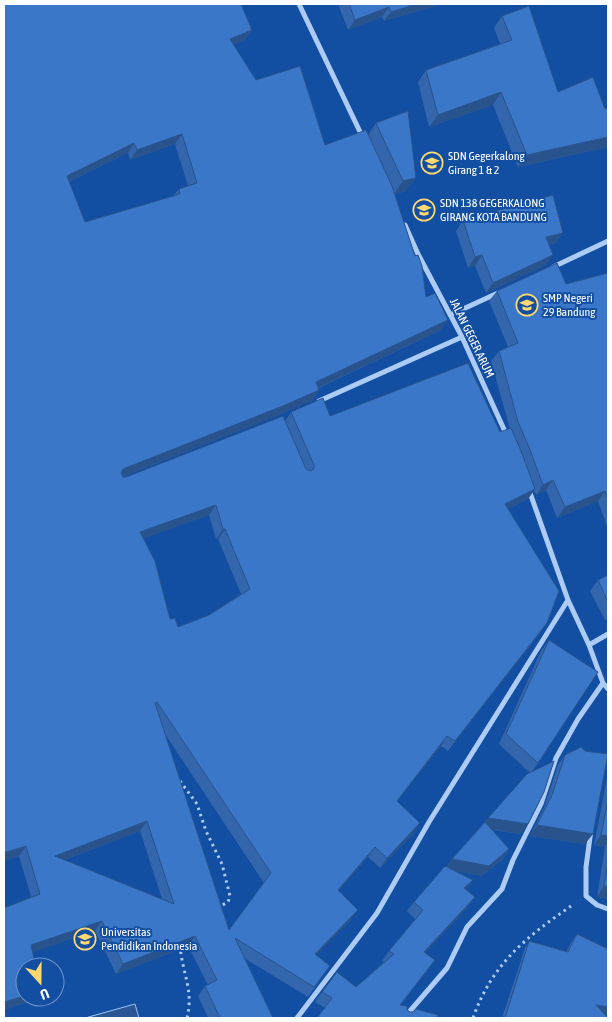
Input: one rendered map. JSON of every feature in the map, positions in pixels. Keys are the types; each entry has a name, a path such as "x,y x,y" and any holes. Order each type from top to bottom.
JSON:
{"street":[{"path":"299,4 366,144"},
{"name":"JALAN GEGER ARUM","path":"403,221 418,254 462,337 510,441"},
{"path":"547,270 608,241"},
{"path":"450,315 503,290"},
{"path":"313,404 462,337"},
{"path":"527,485 568,600 589,645 603,683 608,688"},
{"path":"297,1018 377,913 429,822 568,600"},
{"path":"589,645 608,634"},
{"path":"404,1018 447,968 467,927 502,889 513,860 541,804 556,758 578,719 603,683"},
{"path":"593,822 586,867 586,896 597,905 608,909"}],"path":[{"path":"179,780 197,804 206,831 222,864 230,896 228,902 213,910"},
{"path":"473,1018 490,981 516,947 546,923 586,896"},
{"path":"182,938 180,945 181,961 189,989 190,1007 188,1018"}],"water":[{"path":"135,1004 139,1018 85,1018"}],"building":[{"path":"4,4 241,4 252,30 230,39 256,80 300,66 325,145 366,130 392,186 415,256 418,255 422,266 426,297 435,293 448,320 316,382 319,390 123,469 121,473 123,477 283,416 306,469 311,471 314,469 314,465 291,412 323,398 330,416 468,363 500,432 511,428 535,489 505,504 559,591 547,623 455,741 447,736 397,801 420,823 387,858 375,847 338,890 358,910 315,954 330,966 314,987 235,938 273,1018 220,1018 205,986 217,980 195,936 123,964 102,921 31,945 34,957 15,957 15,999 4,1002 4,908 40,894 26,846 4,853","holes":["182,134 197,183 179,189 180,194 85,222 67,176 134,143 137,150","216,505 223,529 225,529 250,589 209,615 178,627 175,618 170,619 155,561 140,532","157,702 271,873 229,930 155,703","147,821 174,904 55,856"]},
{"path":"349,4 417,4 391,12 389,7 355,20"},
{"path":"529,6 558,92 593,77 605,109 608,108 608,137 527,155 501,92 438,115 426,70 512,40 502,16"},
{"path":"408,111 416,178 403,181 376,123"},
{"path":"553,195 563,233 546,237 553,255 493,283 482,255 475,257 463,220"},
{"path":"557,263 566,284 608,273 608,499 605,491 565,507 553,480 543,485 518,422 499,351 518,343 497,291"},
{"path":"608,575 608,602 598,580"},
{"path":"549,640 598,672 538,763 506,734"},
{"path":"581,747 585,751 608,754 593,834 537,825 552,795 565,755"},
{"path":"554,761 544,792 528,824 488,818 527,774"},
{"path":"608,800 608,836 601,835"},
{"path":"485,822 509,849 489,866 452,859"},
{"path":"608,862 608,887 604,886"},
{"path":"445,866 473,880 464,888 475,897 424,952 435,960 400,1005 407,1006 407,1010 410,1012 416,1009 438,1015 437,1018 317,1018 332,998 322,992 337,972 356,987 394,954 389,951 423,910 414,902"},
{"path":"577,934 608,949 608,1007 596,1005 608,1018 505,1018 529,941 568,952"}],"place":[{"name":"SDN Gegerkalong Girang 1 & 2","path":"432,163"},
{"name":"SDN 138 GEGERKALONG GIRANG KOTA BANDUNG","path":"424,210"},
{"name":"SMP Negeri 29 Bandung","path":"527,305"},
{"name":"Universitas Pendidikan Indonesia","path":"85,939"}]}
